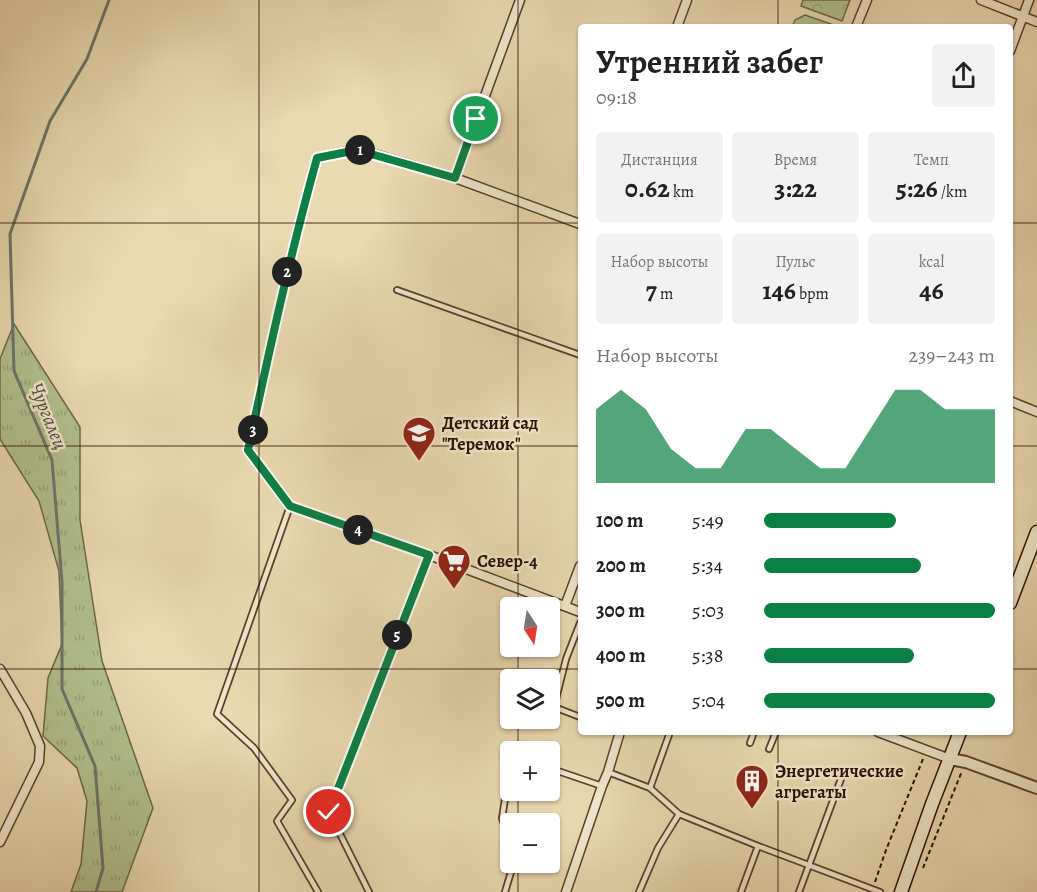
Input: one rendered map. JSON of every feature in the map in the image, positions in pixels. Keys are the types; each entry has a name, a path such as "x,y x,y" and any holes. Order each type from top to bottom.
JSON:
{"main road":[{"path":"1013,595 1037,532"},
{"path":"901,892 959,735"}],"street":[{"path":"455,178 520,0"},
{"path":"678,24 687,0"},
{"path":"857,24 867,0"},
{"path":"981,0 1037,22"},
{"path":"1013,43 1029,0"},
{"path":"578,223 455,178 357,150 317,158 281,296 248,450 290,506 578,611"},
{"path":"1013,402 1037,412"},
{"path":"565,606 578,571"},
{"path":"0,669 26,713 40,747 39,762 0,842"},
{"path":"566,892 619,735"},
{"path":"886,735 1037,788"}],"lane":[{"path":"397,290 578,354"},
{"path":"290,506 217,714 254,748 292,800 278,821 318,892"},
{"path":"369,892 329,812 429,555"},
{"path":"578,628 566,659 554,707 578,716"},
{"path":"650,788 669,735"},
{"path":"750,743 753,735"},
{"path":"770,749 775,735"},
{"path":"560,772 602,786"},
{"path":"608,772 650,788 679,814 880,892"},
{"path":"799,892 841,779"},
{"path":"639,892 658,848 679,814"},
{"path":"741,892 758,846"},
{"path":"505,892 511,873"}],"path":[{"path":"872,890 927,751"},
{"path":"920,873 966,762"}],"green space":[{"path":"803,0 850,0 842,21 801,6"},
{"path":"805,15 831,24 793,24 795,20"},
{"path":"14,324 80,427 80,520 102,661 153,808 122,892 71,892 81,864 87,801 77,768 43,736 48,678 62,644 59,571 39,501 0,439 0,359"}],"waterway":[{"name":"Чургалец","path":"96,892 103,868 95,766 62,689 62,582 52,460 14,371 10,234 50,121 87,59 109,0"}],"place":[{"name":"Детский сад \"Теремок\"","path":"419,462"},
{"name":"Север-4","path":"454,590"},
{"name":"Энергетические агрегаты","path":"752,810"}],"route":[{"path":"329,812 429,555 290,506 248,450 262,384 281,296 317,158 357,150 455,178 476,119"}]}
